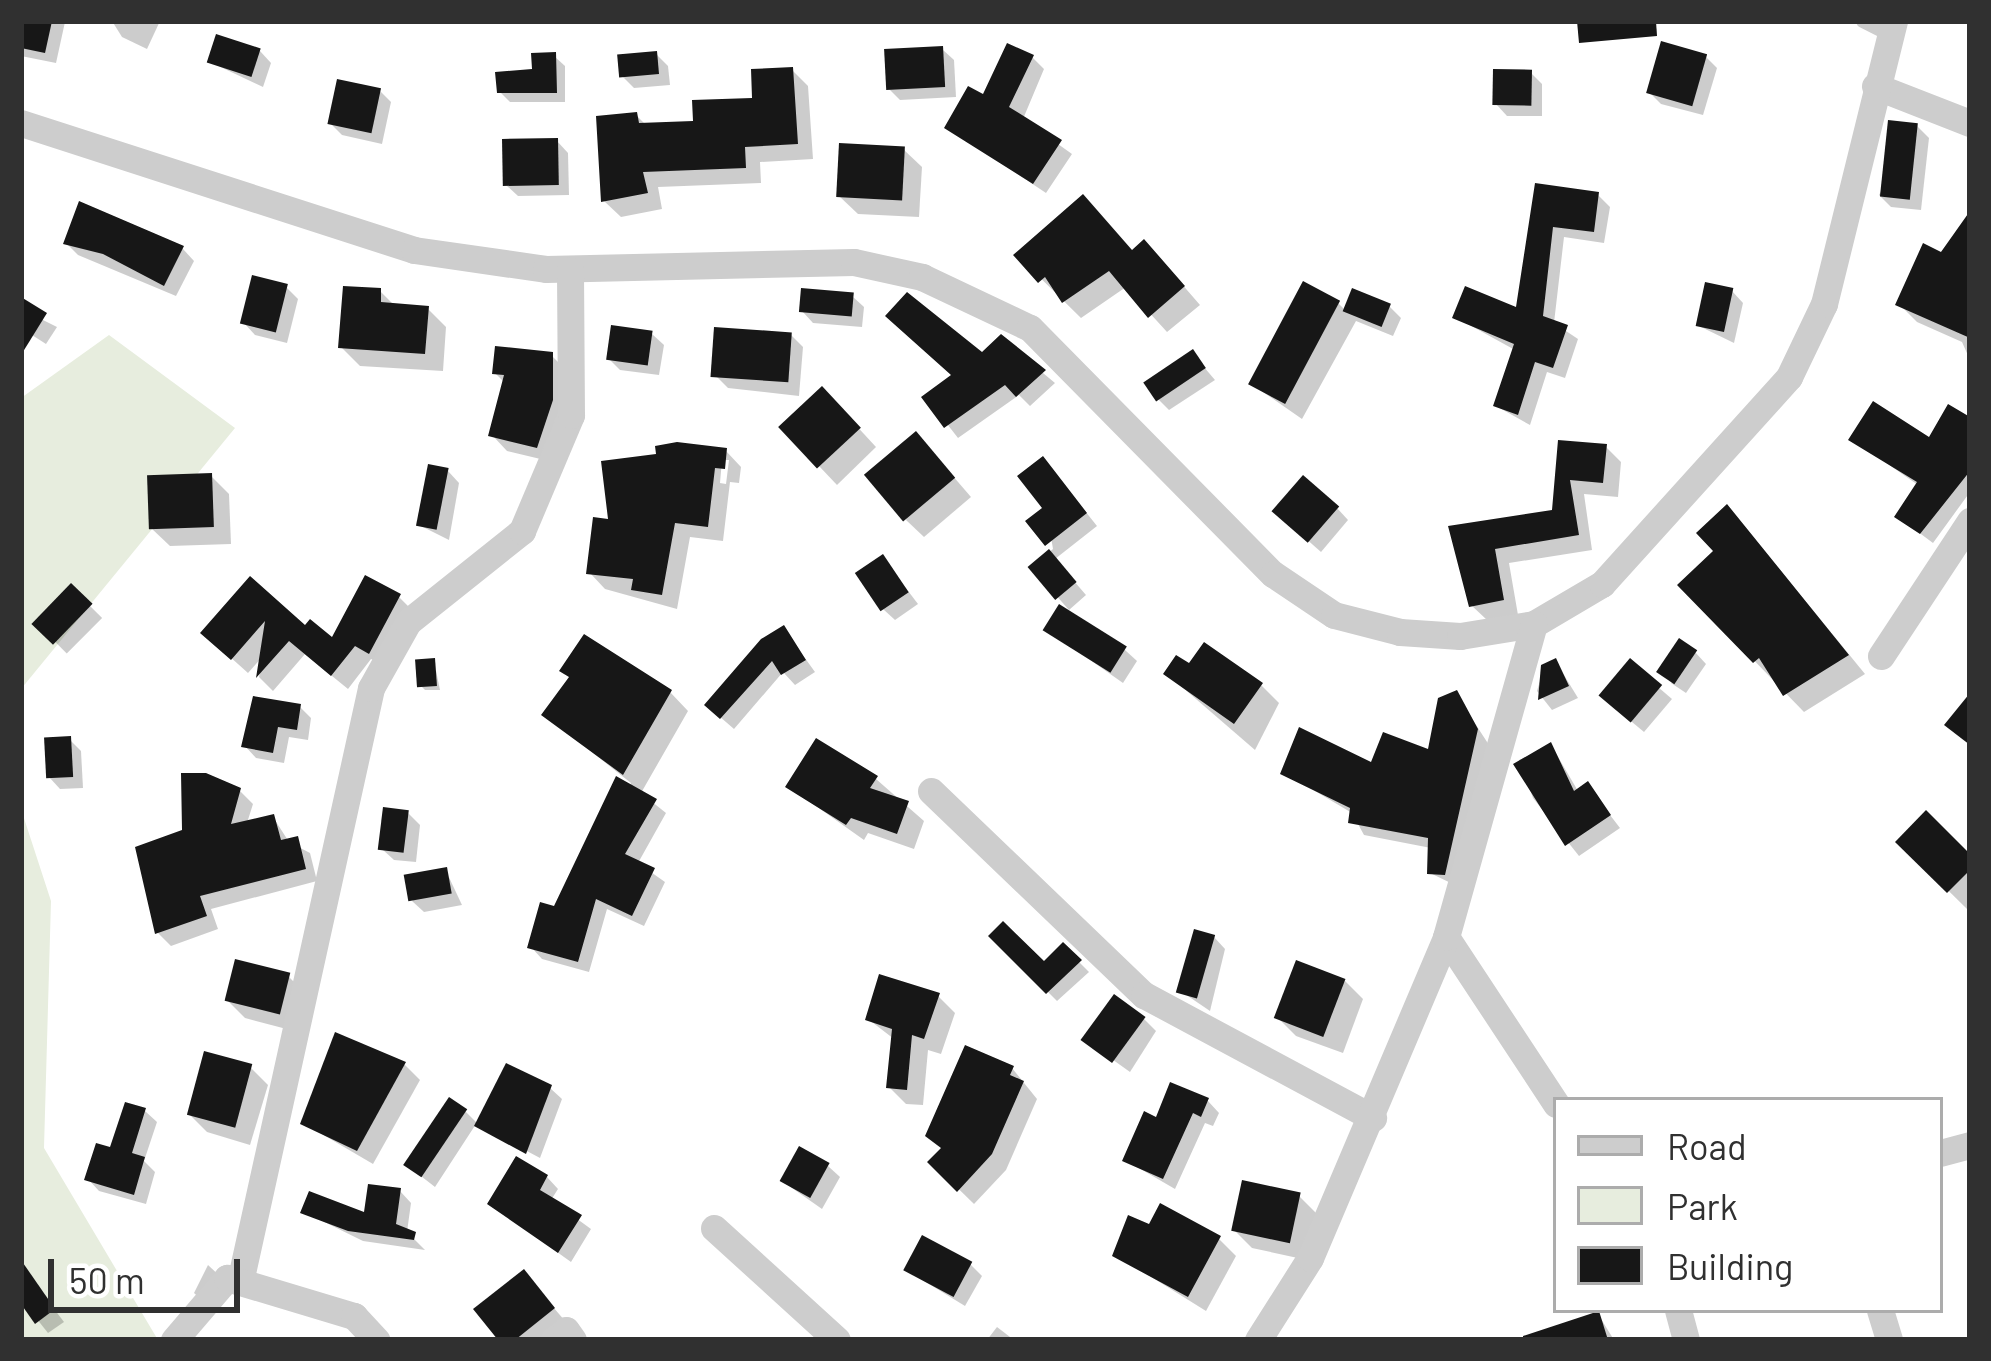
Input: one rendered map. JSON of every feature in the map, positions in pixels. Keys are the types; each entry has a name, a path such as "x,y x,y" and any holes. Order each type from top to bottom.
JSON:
{"street":[{"path":"21,123 415,250 570,270 854,262 922,277 1030,328 1273,574 1334,614 1400,632 1460,636 1534,624 1602,584 1789,377 1824,304 1892,28"},
{"path":"1875,86 1970,123"},
{"path":"240,1282 371,688 408,622 522,532 571,415 570,270"},
{"path":"1881,656 1970,521"},
{"path":"1258,1340 1310,1258 1446,937 1534,624"},
{"path":"931,791 1144,995 1373,1118"},
{"path":"1446,937 1553,1099"},
{"path":"714,1228 837,1340"},
{"path":"173,1340 226,1278 353,1316 376,1340"},
{"path":"553,1340 566,1330 573,1340"}],"lane":[{"path":"1864,21 1892,28"}],"green space":[{"path":"109,335 235,428 21,689 21,398"},
{"path":"21,809 51,901 44,1148 158,1340 21,1340"}],"building":[{"path":"21,21 52,21 45,53 21,48"},
{"path":"1577,21 1656,21 1657,36 1579,43"},
{"path":"216,34 261,49 251,77 207,63"},
{"path":"1661,41 1707,54 1692,106 1646,93"},
{"path":"1007,43 1034,55 1009,107 1062,140 1033,184 944,128 968,86 983,94"},
{"path":"943,46 945,87 886,90 884,49"},
{"path":"657,51 659,74 619,77 617,54"},
{"path":"556,52 557,93 497,93 495,72 532,69 531,53"},
{"path":"793,67 798,144 745,147 746,168 643,172 648,193 601,202 596,116 637,112 639,123 693,121 692,100 752,98 751,69"},
{"path":"1493,69 1532,70 1531,106 1492,105"},
{"path":"337,79 381,88 371,133 327,124"},
{"path":"1888,120 1918,123 1910,200 1880,197"},
{"path":"558,138 559,185 503,186 502,139"},
{"path":"839,143 905,146 902,200 836,197"},
{"path":"1535,183 1599,192 1594,232 1553,227 1543,316 1568,325 1553,368 1535,362 1518,415 1493,406 1514,344 1452,318 1465,286 1516,307"},
{"path":"1083,194 1132,250 1144,239 1185,286 1148,318 1109,271 1062,303 1045,277 1038,283 1013,255"},
{"path":"79,201 184,246 164,286 103,254 63,244"},
{"path":"1970,211 1970,338 1895,305 1923,243 1941,252"},
{"path":"252,275 288,284 276,332 240,324"},
{"path":"1303,281 1340,301 1285,404 1248,384"},
{"path":"1705,282 1733,288 1724,332 1696,326"},
{"path":"343,286 381,288 381,302 429,306 425,354 338,348"},
{"path":"801,288 854,293 852,317 799,312"},
{"path":"1352,288 1391,304 1382,327 1343,311"},
{"path":"907,292 982,352 1001,334 1046,370 1016,397 1005,385 944,428 921,397 951,375 885,316"},
{"path":"21,297 47,313 21,355"},
{"path":"611,325 653,331 648,366 606,360"},
{"path":"714,327 792,332 788,382 711,377"},
{"path":"495,346 553,352 553,400 537,448 488,436 504,375 492,374"},
{"path":"1193,349 1206,368 1156,402 1143,383"},
{"path":"822,386 861,428 817,469 778,427"},
{"path":"1873,401 1929,437 1948,404 1970,417 1970,471 1920,534 1894,517 1917,482 1848,440"},
{"path":"916,431 955,478 903,521 864,475"},
{"path":"1558,440 1607,444 1603,483 1570,480 1579,535 1495,549 1504,600 1469,607 1448,526 1552,510"},
{"path":"677,442 727,448 725,469 715,468 708,527 675,523 662,595 631,590 633,579 586,574 593,517 608,519 601,461 656,454 655,446"},
{"path":"1043,456 1087,513 1045,546 1025,521 1042,508 1017,476"},
{"path":"428,464 449,468 437,530 416,526"},
{"path":"212,473 214,527 149,529 147,475"},
{"path":"1303,475 1339,506 1308,543 1272,511"},
{"path":"1727,504 1849,655 1783,696 1759,658 1753,663 1677,585 1713,551 1696,533"},
{"path":"1049,549 1077,582 1055,600 1028,567"},
{"path":"883,554 909,592 881,611 855,573"},
{"path":"365,575 401,594 369,654 355,646 331,676 289,641 256,678 265,621 231,660 200,633 250,576 305,625 310,619 332,637"},
{"path":"71,583 93,604 53,645 31,624"},
{"path":"1059,604 1127,646 1110,673 1043,630"},
{"path":"784,625 806,660 781,675 772,661 720,719 704,705 761,639"},
{"path":"584,634 672,690 623,775 541,715 569,677 559,671"},
{"path":"1679,638 1697,650 1674,684 1656,672"},
{"path":"1204,642 1263,683 1234,724 1163,674 1176,655 1189,663"},
{"path":"435,658 437,686 417,687 415,659"},
{"path":"1556,658 1569,686 1538,700 1541,665"},
{"path":"1630,658 1662,685 1631,723 1599,696"},
{"path":"1457,690 1478,729 1445,875 1427,874 1428,838 1348,823 1350,808 1280,774 1299,727 1371,762 1383,732 1428,749 1438,698"},
{"path":"1970,693 1970,745 1944,725"},
{"path":"253,696 301,704 297,730 278,727 273,753 241,747"},
{"path":"71,736 73,777 46,778 44,737"},
{"path":"816,738 878,776 870,788 909,801 897,834 851,818 846,825 785,787"},
{"path":"1551,742 1574,791 1588,781 1611,815 1565,846 1513,764"},
{"path":"181,773 206,773 241,788 231,824 274,814 281,840 298,836 306,869 200,896 207,916 155,934 135,847 182,830"},
{"path":"616,776 657,799 625,854 655,868 632,916 596,899 578,962 527,948 540,902 554,906"},
{"path":"383,807 409,810 404,853 378,850"},
{"path":"1926,810 1970,854 1970,870 1947,893 1895,842"},
{"path":"447,867 452,894 408,901 404,875"},
{"path":"1003,921 1044,961 1063,942 1082,960 1046,994 988,936"},
{"path":"1194,929 1215,935 1197,999 1176,992"},
{"path":"235,959 290,973 280,1015 225,1001"},
{"path":"1296,960 1345,979 1323,1037 1274,1018"},
{"path":"879,974 940,993 924,1039 912,1035 907,1090 886,1088 892,1029 865,1020"},
{"path":"1114,994 1146,1017 1112,1063 1080,1040"},
{"path":"335,1032 406,1062 357,1151 300,1124"},
{"path":"965,1045 1014,1066 1010,1075 1024,1081 992,1154 957,1192 927,1162 941,1148 925,1136"},
{"path":"204,1051 252,1064 235,1128 187,1115"},
{"path":"506,1063 552,1085 526,1154 474,1126"},
{"path":"1170,1082 1209,1098 1201,1117 1193,1113 1163,1179 1122,1161 1144,1111 1156,1117"},
{"path":"449,1097 467,1109 421,1177 403,1165"},
{"path":"125,1102 146,1108 132,1153 145,1157 134,1195 84,1180 96,1143 110,1147"},
{"path":"799,1146 830,1163 810,1198 780,1181"},
{"path":"516,1156 548,1175 540,1190 582,1215 558,1253 487,1204"},
{"path":"1242,1180 1301,1192 1290,1243 1231,1231"},
{"path":"368,1184 401,1188 396,1224 416,1232 414,1240 348,1231 300,1213 309,1191 364,1212"},
{"path":"1160,1203 1221,1236 1188,1297 1112,1256 1128,1215 1149,1224"},
{"path":"922,1235 972,1262 954,1297 903,1270"},
{"path":"21,1260 55,1309 35,1324 21,1304"},
{"path":"524,1269 555,1308 515,1340 498,1340 473,1309"},
{"path":"1600,1313 1608,1340 1523,1340 1523,1336"}]}
